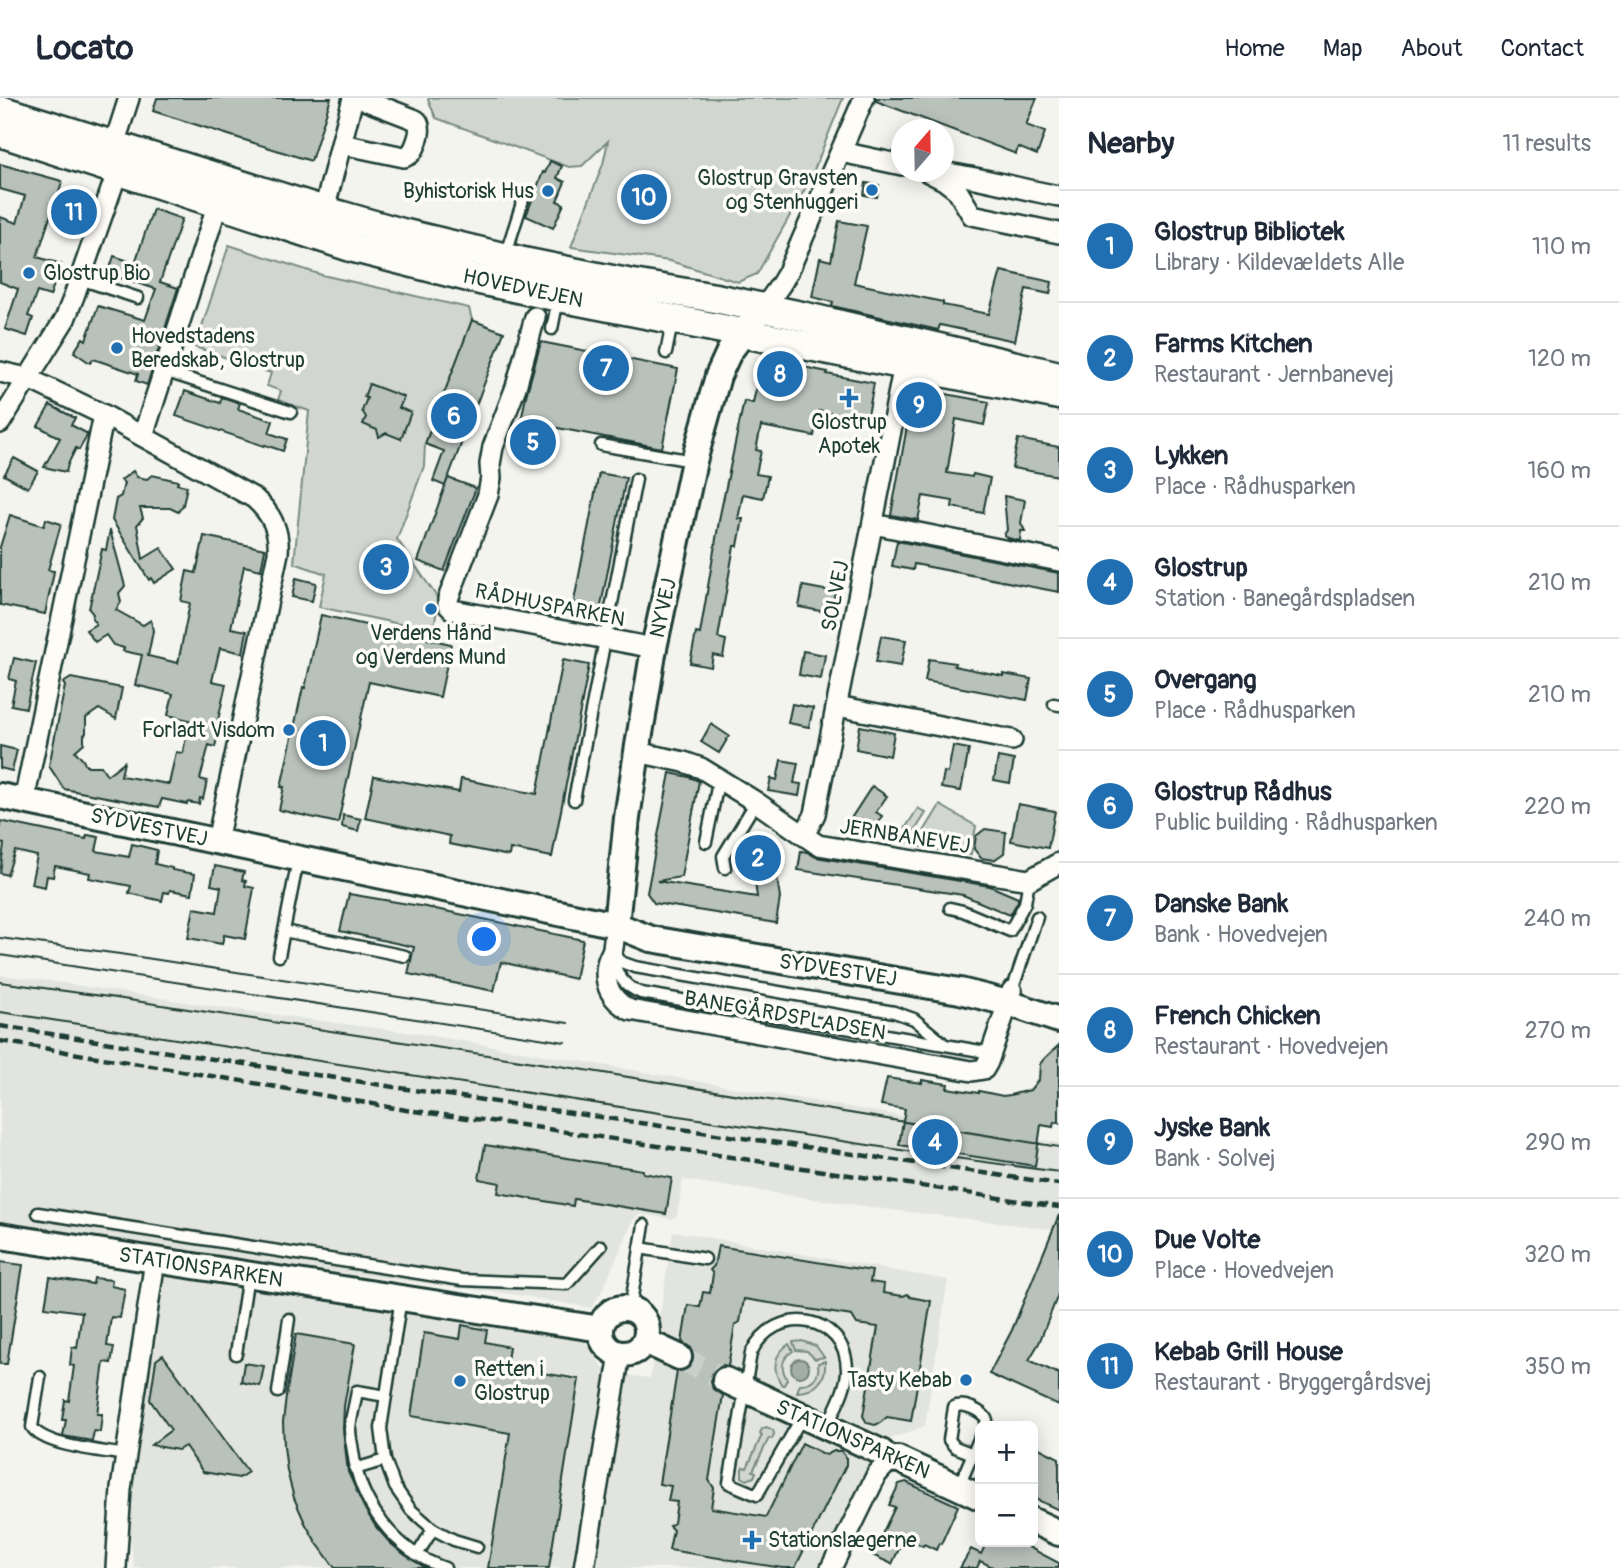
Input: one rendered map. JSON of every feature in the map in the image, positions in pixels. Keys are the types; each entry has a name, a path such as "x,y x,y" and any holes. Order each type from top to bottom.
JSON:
{"main road":[{"name":"HOVEDVEJEN","path":"0,110 218,203 321,223 402,233 627,283 715,298 1059,376"},
{"name":"HOVEDVEJEN","path":"0,132 116,158 321,223 392,258 480,280 1059,396"}],"street":[{"path":"0,423 65,318 80,279 116,158 129,98"},
{"path":"321,223 353,98"},
{"path":"342,144 399,157 412,152 419,132 416,121 359,98"},
{"path":"764,309 788,272 864,98"},
{"path":"841,152 891,163"},
{"path":"954,174 1059,195"},
{"path":"946,182 953,186 972,215 1059,233"},
{"path":"966,206 969,194 975,188 996,184"},
{"path":"143,436 218,203"},
{"name":"NYVEJ","path":"616,925 627,818 654,648 694,461 726,356 764,309"},
{"name":"RÅDHUSPARKEN","path":"536,317 516,387 493,447 488,495 447,602 453,610 654,648"},
{"name":"SOLVEJ","path":"804,834 815,814 904,365"},
{"path":"0,372 27,378 104,415 254,498 271,517 277,530 278,553 217,841"},
{"path":"24,801 104,415"},
{"path":"873,524 1059,561"},
{"path":"837,706 1012,740"},
{"name":"JERNBANEVEJ","path":"637,752 694,764 818,845 1030,880"},
{"name":"SYDVESTVEJ","path":"0,796 616,925 653,925 780,944 974,980 1059,1020"},
{"path":"1030,880 1059,863"},
{"name":"BANEGÅRDSPLADSEN","path":"616,925 606,978 614,1000 630,1010 972,1071 984,1069 992,1053"},
{"path":"992,1053 1010,997"},
{"name":"SYDVESTVEJ","path":"1010,997 1059,1006"},
{"name":"STATIONSPARKEN","path":"0,1236 601,1329"},
{"path":"116,1568 121,1489 155,1260"},
{"path":"630,1309 643,1318 647,1333 645,1341 635,1352 620,1354 606,1345 601,1329 607,1315 614,1310 630,1309"},
{"path":"645,1341 680,1357"},
{"path":"584,1568 620,1354"},
{"name":"STATIONSPARKEN","path":"736,1385 881,1452 890,1460 898,1459 970,1492"},
{"path":"831,1568 877,1474 890,1460"},
{"path":"1038,1523 1059,1533"}],"lane":[{"path":"504,257 523,200"},
{"path":"80,279 138,298"},
{"path":"552,329 559,297"},
{"path":"666,353 673,319"},
{"path":"164,371 291,412"},
{"path":"601,445 694,461"},
{"path":"574,800 636,479"},
{"path":"706,842 719,778"},
{"path":"725,868 723,856 756,802"},
{"path":"279,956 298,858"},
{"path":"950,908 1010,931 1025,903 1030,880"},
{"path":"1010,997 1037,917"},
{"path":"284,930 405,956"},
{"name":"BANEGÅRDSPLADSEN","path":"612,951 614,964 622,981 641,993 992,1053"},
{"name":"BANEGÅRDSPLADSEN","path":"612,951 621,962 635,967 894,1012 924,1025 946,1044"},
{"path":"38,1213 463,1280 567,1284 601,1246"},
{"path":"630,1309 644,1225"},
{"path":"640,1248 705,1259"},
{"path":"236,1354 248,1274"},
{"path":"401,1298 381,1428 385,1460 395,1487 411,1510 433,1529 454,1540 477,1547"},
{"path":"278,1392 289,1319"},
{"path":"802,1416 757,1495 729,1483 736,1385 761,1336 769,1330 786,1322 815,1324 838,1341 846,1358 847,1368 844,1387 827,1427"},
{"path":"40,1377 32,1427 36,1433 57,1443 126,1455"},
{"path":"386,1396 356,1391 350,1430 355,1469 364,1495 378,1518 396,1538 417,1555 445,1568"},
{"path":"972,1454 956,1447 949,1440 954,1407 963,1405 983,1414 987,1421"},
{"path":"970,1492 972,1454 975,1448"},
{"path":"355,1469 385,1460"},
{"path":"417,1555 433,1529"}],"shaded area":[{"path":"429,98 843,98 810,180 757,274 738,282 670,261 571,247 603,164 608,141 582,166 569,167 436,118"},
{"path":"229,245 322,275 469,308 472,320 425,444 424,466 397,539 439,600 433,631 319,607 326,574 294,563 309,411 278,400 281,391 267,386 271,373 195,347"},
{"path":"940,805 976,826 971,854 915,846"},
{"path":"918,808 926,813 907,843 899,838"},
{"path":"0,975 422,1034 1059,1143 1059,1230 883,1209 683,1180 677,1216 671,1219 640,1214 634,1219 602,1291 591,1308 517,1295 208,1256 0,1224"},
{"path":"673,1231 948,1280 925,1426 883,1442 820,1568 134,1568 130,1535 131,1504 164,1277 585,1341 606,1372 650,1378"},
{"path":"802,1341 816,1346 824,1357 815,1359 807,1351 796,1350 793,1342"},
{"path":"789,1344 793,1351 783,1364 787,1379 782,1385 775,1368 777,1357"},
{"path":"800,1359 806,1362 809,1368 806,1374 800,1377 794,1374 791,1368 794,1362"},
{"path":"825,1361 824,1374 819,1384 809,1390 797,1392 800,1384 809,1383 815,1378 818,1363"},
{"path":"766,1427 773,1430 774,1434 772,1439 769,1438 753,1471 756,1472 754,1477 747,1480 742,1477 742,1469 747,1468 762,1435 760,1433"}],"building":[{"path":"157,98 331,98 311,161 153,111"},
{"path":"876,98 1037,98 1026,125 1045,132 1037,155 1018,147 1016,154 954,131 954,119 924,119 876,101"},
{"name":"Byhistorisk Hus","path":"550,161 562,166 557,178 565,182 557,201 564,204 553,228 526,216"},
{"path":"0,164 62,181 59,193 83,200 78,216 53,208 37,257 61,264 50,296 37,292 28,316 33,318 27,336 5,329 18,289 0,282 0,217 17,223 25,196 0,189"},
{"name":"Glostrup Gravsten og Stenhuggeri","path":"866,183 879,185 877,197 864,195"},
{"path":"153,209 182,219 160,282 178,288 147,385 136,381 138,374 93,359 90,363 74,352 83,338 86,340 98,306 145,320 156,289 108,274 114,256 135,263"},
{"path":"839,221 867,226 854,283 989,314 1001,271 1052,282 1050,294 1026,289 1015,341 940,325 938,330 832,306 833,302 812,297 820,258 831,261"},
{"path":"472,320 504,332 445,486 433,481 444,451 425,444"},
{"path":"541,342 678,369 662,448 521,421"},
{"path":"762,359 790,365 791,362 828,372 827,374 874,383 867,421 819,411 814,436 761,426 756,450 761,451 756,474 768,476 763,498 743,494 738,519 743,519 738,546 734,546 718,638 726,640 723,657 713,655 711,667 690,663 696,633 700,634 720,515 744,401 753,403"},
{"path":"369,384 404,397 399,408 411,412 401,439 386,433 379,437 377,430 363,424 366,417 362,411 367,398 364,397"},
{"path":"919,389 989,402 984,425 956,419 947,473 990,478 983,513 952,507 953,501 923,496 918,520 891,515 913,393"},
{"path":"185,391 220,403 222,397 240,403 238,409 273,421 269,433 287,439 283,451 176,416"},
{"path":"50,405 75,418 71,425 88,434 79,450 76,448 66,472 44,467 60,438 38,426"},
{"path":"1018,439 1059,447 1059,476 1012,468"},
{"path":"14,458 38,471 28,488 4,475"},
{"path":"133,471 137,477 147,479 152,475 187,486 183,505 178,512 170,508 140,508 143,518 137,525 143,559 161,548 176,569 154,583 151,578 149,580 112,520 116,499 121,496 124,483 121,480"},
{"path":"599,473 626,478 600,611 573,606"},
{"path":"448,478 476,488 444,571 418,561"},
{"path":"1004,496 1025,500 1021,523 1025,531 1021,531 1020,541 1004,535 1007,530"},
{"path":"10,515 44,526 46,519 61,524 48,570 54,571 45,614 0,605 0,547"},
{"path":"110,530 125,586 119,593 121,602 116,610 143,625 151,620 153,631 148,656 178,663 190,603 181,601 187,571 196,573 204,536 265,549 261,570 244,566 231,628 247,631 243,653 220,648 212,681 226,684 215,747 209,745 200,779 207,781 203,799 200,798 199,804 162,799 159,807 64,789 49,766 65,686 63,683 71,678 122,688 116,719 99,709 86,718 84,743 75,751 86,766 101,766 107,775 124,762 121,776 169,784 176,752 183,753 189,720 168,715 173,694 135,685 142,655 123,651 124,648 113,645 106,635 95,642 86,630 96,624 89,609 102,549 106,550"},
{"path":"897,541 1059,573 1059,592 914,564 913,570 892,566"},
{"path":"296,578 316,583 312,601 292,597"},
{"path":"803,586 835,592 831,613 799,607"},
{"path":"321,615 451,644 440,697 369,682 338,823 279,810 284,787 281,787"},
{"path":"881,636 906,640 901,666 876,662"},
{"path":"803,651 825,655 821,679 799,675"},
{"path":"14,658 36,663 26,708 11,705 16,681 9,679"},
{"path":"929,659 1003,676 1031,679 1027,700 925,681"},
{"path":"563,660 589,665 552,857 510,849 509,856 449,844 450,836 365,818 374,776 459,792 461,779 537,794"},
{"path":"792,704 813,708 809,727 788,723"},
{"path":"711,724 729,736 719,753 701,742"},
{"path":"860,726 894,733 890,756 856,749"},
{"path":"0,746 17,750 12,771 0,768"},
{"path":"953,746 969,749 961,791 941,788 944,772 948,773"},
{"path":"998,757 1014,760 1010,783 994,780"},
{"path":"781,760 798,763 794,783 801,784 799,796 768,791 771,778 777,780"},
{"path":"670,773 699,781 681,877 657,881 757,897 753,867 737,869 735,851 738,845 762,842 763,850 773,849 780,898 776,923 654,903 647,893"},
{"path":"872,786 887,796 876,812 882,816 869,836 848,823"},
{"path":"1018,804 1055,811 1048,848 1011,841"},
{"path":"343,815 361,819 358,831 342,827"},
{"path":"0,821 86,839 87,835 99,837 96,851 129,857 132,844 157,850 155,864 195,874 192,894 170,890 169,893 164,892 162,901 129,893 131,886 89,878 90,873 55,866 53,877 47,876 45,887 31,884 37,856 15,851 7,875 0,873 4,844 0,843"},
{"path":"985,829 1006,832 1004,853 994,860 981,858 974,849 976,836"},
{"path":"801,851 816,857 990,886 1018,898 1018,901 1010,915 963,895 798,870"},
{"path":"215,866 244,872 242,880 246,881 245,886 254,888 245,939 224,935 222,944 188,938 194,908 217,912 221,887 211,885"},
{"path":"349,894 583,940 575,979 501,962 494,991 408,974 414,947 340,931"},
{"path":"1059,1045 1059,1123 1054,1122 1053,1127 1041,1125 1035,1166 899,1145 905,1109 881,1105 887,1078 922,1083 922,1080 948,1084 947,1088 1010,1095 1030,1090 1039,1079 1040,1064"},
{"path":"485,1145 643,1170 643,1173 672,1178 666,1214 574,1199 573,1206 498,1193 500,1183 479,1179"},
{"path":"1059,1215 1059,1292 1039,1343 1029,1360 1059,1374 1059,1406 989,1374 1012,1330"},
{"path":"718,1246 872,1271 870,1282 884,1284 883,1293 903,1296 908,1294 910,1297 931,1301 911,1421 887,1417 875,1425 867,1423 863,1416 878,1327 857,1324 852,1316 744,1299 740,1322 735,1325 728,1366 716,1368 711,1374 713,1389 723,1395 709,1480 714,1488 711,1508 766,1517 802,1443 826,1455 841,1451 846,1457 846,1465 795,1568 669,1550 673,1530 669,1526 674,1523 677,1502 668,1501 671,1486 659,1484 677,1371 688,1369 692,1364 694,1356 691,1348 682,1342 688,1305 700,1307 703,1292 710,1293 713,1274 710,1270 714,1266"},
{"path":"0,1262 23,1265 7,1364 0,1364"},
{"path":"50,1277 93,1284 94,1278 112,1280 111,1286 125,1289 120,1318 111,1317 107,1346 114,1347 111,1363 104,1362 97,1414 102,1414 100,1432 94,1431 92,1441 63,1436 66,1420 62,1420 65,1400 69,1401 74,1366 70,1365 72,1347 77,1348 82,1312 45,1307"},
{"path":"462,1325 487,1330 485,1342 509,1347 506,1367 579,1379 549,1568 488,1568 510,1433 411,1416 424,1333 460,1339"},
{"path":"296,1334 355,1344 344,1406 343,1429 348,1472 376,1527 390,1543 426,1568 335,1568 305,1523 294,1498 284,1446 283,1422"},
{"path":"163,1355 248,1472 239,1478 203,1472 185,1446 178,1450 151,1445 171,1430 150,1400 156,1360"},
{"path":"244,1363 264,1366 260,1386 241,1382"},
{"path":"1038,1448 1059,1458 1059,1510 1038,1500"},
{"path":"906,1482 958,1506 936,1550 904,1538 892,1564 872,1555 895,1507 889,1505 899,1484"},
{"path":"984,1547 1029,1547 1059,1563 1059,1568 995,1568 980,1561 977,1568 960,1568 971,1549 981,1554"}],"tunnel":[{"path":"679,1357 725,1380"}],"tram line":[{"path":"0,938 568,1023"},
{"path":"0,955 565,1042"},
{"path":"0,982 579,1069 1059,1147"},
{"path":"0,1012 1059,1172"}],"railway":[{"path":"0,1026 407,1089 1059,1184"},
{"path":"0,1041 406,1110 1059,1207"}],"place":[{"name":"Glostrup Gravsten og Stenhuggeri","path":"872,190"},
{"name":"Byhistorisk Hus","path":"548,191"},
{"name":"Due Volte","path":"644,197"},
{"name":"Kebab Grill House","path":"74,212"},
{"name":"Glostrup Bio","path":"29,273"},
{"name":"Hovedstadens Beredskab, Glostrup","path":"117,348"},
{"name":"Danske Bank","path":"606,368"},
{"name":"French Chicken","path":"780,374"},
{"name":"Glostrup Apotek","path":"849,398"},
{"name":"Jyske Bank","path":"919,405"},
{"name":"Glostrup Rådhus","path":"454,416"},
{"name":"Overgang","path":"533,442"},
{"name":"Lykken","path":"386,567"},
{"name":"Verdens Hånd og Verdens Mund","path":"431,609"},
{"name":"Forladt Visdom","path":"289,730"},
{"name":"Glostrup Bibliotek","path":"323,743"},
{"name":"Farms Kitchen","path":"758,858"},
{"name":"Glostrup","path":"935,1142"},
{"name":"Tasty Kebab","path":"966,1380"},
{"name":"Retten i Glostrup","path":"460,1381"},
{"name":"Stationslægerne","path":"752,1540"}]}
